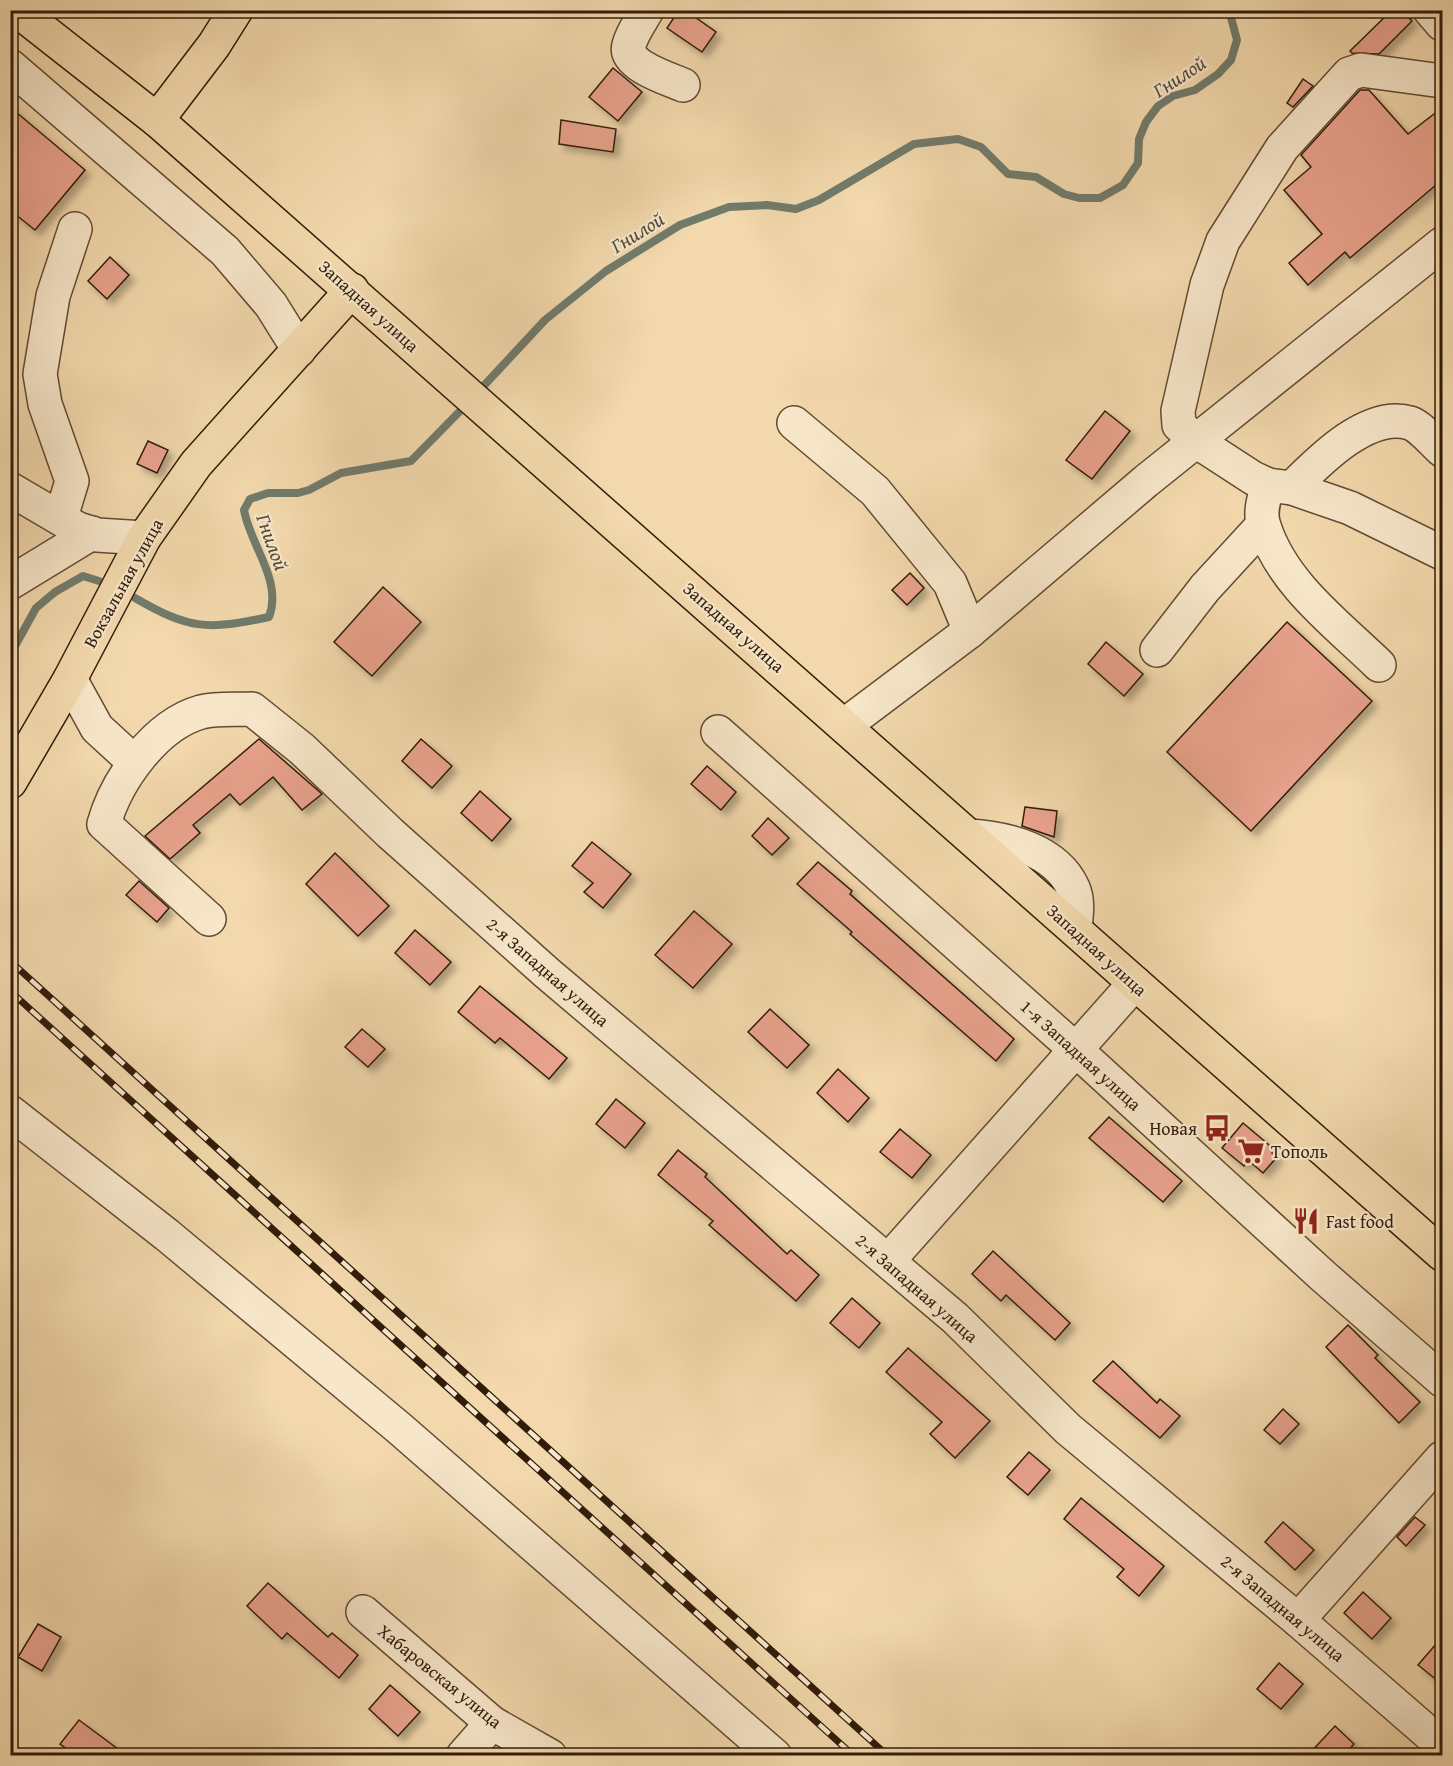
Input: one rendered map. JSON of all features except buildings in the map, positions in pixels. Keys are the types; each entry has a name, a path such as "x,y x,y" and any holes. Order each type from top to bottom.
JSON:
{"main road":[{"name":"Западная улица","path":"17,10 157,120 352,290 1443,1254"},
{"path":"157,120 214,45 236,10"},
{"name":"Вокзальная улица","path":"10,782 70,679 144,538 196,464 352,290"}],"street":[{"path":"647,10 628,46 629,56 637,64 683,85"},
{"path":"1430,10 1443,24"},
{"path":"10,66 225,251 271,305 299,350"},
{"path":"1443,81 1361,70 1349,74 1282,148 1223,241 1207,285 1178,411 1179,425 1196,441 1280,487 1350,508 1443,553"},
{"path":"61,517 72,481 45,404 40,374 53,296 75,230"},
{"path":"845,725 970,631 1196,441 1443,244"},
{"path":"1379,665 1303,591 1280,560 1263,525 1262,503 1280,487 1354,435 1388,421 1411,423 1443,450"},
{"path":"794,423 875,491 950,583 970,631"},
{"path":"10,489 78,529 92,533 144,538"},
{"path":"1157,650 1205,588 1263,525"},
{"path":"10,583 92,533"},
{"path":"70,679 96,728 134,762"},
{"name":"2-я Западная улица","path":"209,919 104,824 110,802 134,762 170,729 200,712 252,709 302,748 390,833 547,973 955,1318 1068,1429 1298,1620 1443,1745"},
{"name":"1-я Западная улица","path":"718,732 1076,1050 1306,1260 1443,1380"},
{"path":"888,1261 1134,983"},
{"path":"10,1112 167,1234 399,1428 775,1755"},
{"path":"1298,1620 1443,1458"},
{"name":"Хабаровская улица","path":"363,1612 492,1723 550,1755"},
{"path":"463,1755 492,1723"}],"waterway":[{"name":"Гнилой","path":"477,393 545,320 606,271 680,225 729,207 767,205 796,209 819,200 914,144 958,139 981,147 1008,174 1036,177 1064,194 1079,198 1100,198 1123,185 1138,163 1139,139 1146,122 1158,106 1173,96 1195,90 1218,74 1231,60 1237,40 1229,10"},
{"name":"Гнилой","path":"135,598 185,622 214,625 269,617 272,604 269,577 244,510 250,499 268,493 298,493 309,490 341,473 411,461 467,404"},
{"name":"Гнилой","path":"10,655 36,608 55,592 83,576 99,581"}],"railway":[{"path":"10,961 888,1756"},
{"path":"10,991 854,1756"}],"place":[{"name":"Новая","path":"1217,1128"},
{"name":"Тополь","path":"1251,1151"},
{"name":"Fast food","path":"1306,1221"}]}
